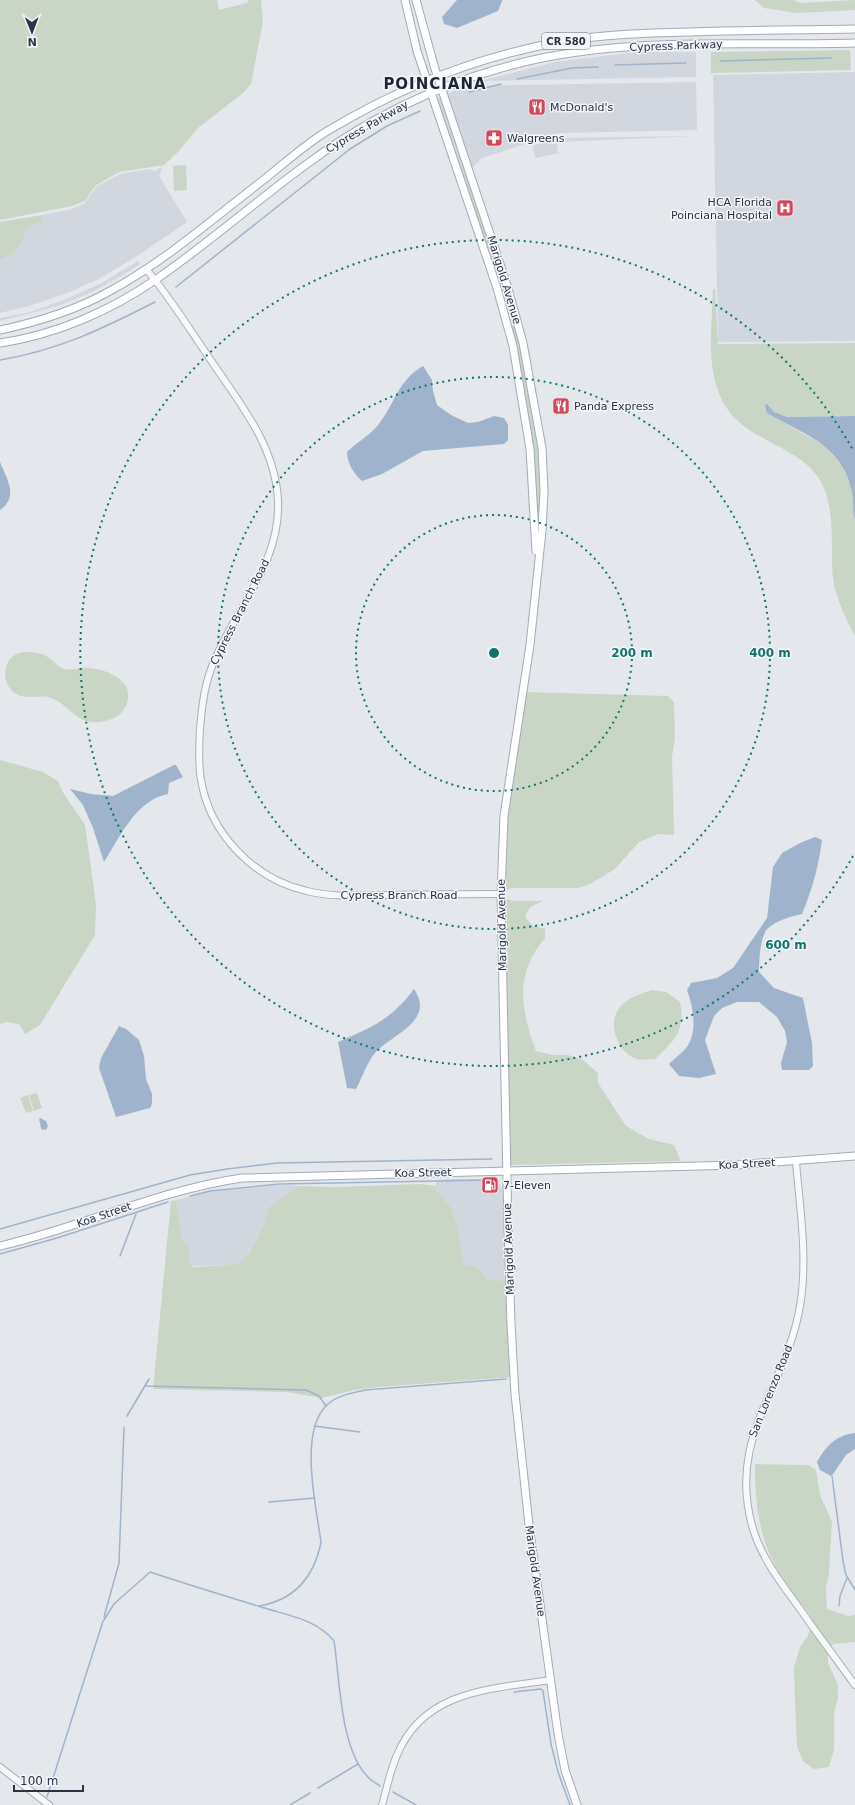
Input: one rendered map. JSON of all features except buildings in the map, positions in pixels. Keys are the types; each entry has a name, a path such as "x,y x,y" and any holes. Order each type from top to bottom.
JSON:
{"main road":[{"name":"Marigold Avenue","path":"405,0 417,50 497,288 513,346 530,449 537,569"},
{"name":"Marigold Avenue","path":"416,0 438,77 507,285 523,343 542,448 544,490 542,531 530,645 504,816 501,894 507,1171 511,1324 518,1422 528,1518 558,1734 565,1770 577,1805"},
{"name":"Cypress Parkway","path":"0,330 27,324 65,312 108,292 146,269 192,236 327,131 392,97 438,77 514,52 592,37 636,33 855,29"},
{"name":"Cypress Parkway","path":"0,344 21,340 82,319 119,302 155,280 309,162 374,121 442,88 533,60 578,52 668,46 855,43"},
{"name":"Koa Street","path":"0,1246 47,1234 161,1196 212,1182 276,1176 728,1166 796,1162 855,1156"}],"street":[{"name":"Cypress Branch Road","path":"146,269 255,427 270,457 278,498 276,530 269,558 216,656 202,702 199,768 205,796 217,824 233,847 254,866 274,880 303,891 335,895 501,894"},
{"name":"San Lorenzo Road","path":"796,1162 804,1261 800,1306 787,1352 762,1408 754,1431 747,1467 747,1497 753,1530 768,1563 855,1685"},
{"path":"382,1805 397,1754 410,1733 431,1712 458,1696 471,1692 550,1680"},
{"path":"0,1767 49,1805"}],"shaded area":[{"path":"637,52 696,52 696,77 480,81 555,62"},
{"name":"HCA Florida Poinciana Hospital","path":"855,72 855,341 718,342 713,75"},
{"path":"696,82 697,130 559,133 482,158 471,167 447,94 466,86"},
{"path":"443,96 466,168 460,170 436,99"},
{"path":"697,136 557,142 558,153 536,158 532,146 560,138"},
{"path":"162,168 159,176 187,222 140,254 99,279 67,293 29,306 0,313 0,259 14,252 20,245 26,228 31,224 44,222 42,215 72,209 85,203 96,187 120,174 150,169 155,171"},
{"path":"138,261 140,264 92,292 58,306 0,321 0,318 30,312 69,298 102,283"},
{"path":"452,1179 486,1179 496,1181 504,1189 507,1281 487,1279 477,1266 464,1266 457,1224 451,1207 436,1190 436,1181"},
{"path":"284,1185 298,1186 269,1207 264,1224 249,1254 240,1262 227,1265 191,1266 188,1245 183,1241 176,1200 208,1192"}],"green space":[{"path":"0,0 217,0 219,10 247,3 249,0 261,0 263,21 251,84 243,93 198,128 178,152 164,165 119,172 95,186 85,201 72,206 0,220"},
{"path":"755,0 793,0 801,3 855,0 855,10 797,13 764,8"},
{"path":"850,50 851,70 711,74 711,52"},
{"path":"186,165 187,190 174,191 173,166"},
{"path":"466,168 504,283 499,285 460,170"},
{"path":"42,215 44,222 29,227 16,250 0,259 0,222"},
{"path":"506,288 521,344 540,448 541,490 538,545 535,480 528,416 516,353 500,290"},
{"path":"713,289 715,289 718,344 855,343 855,416 787,417 774,412 767,404 767,413 827,447 841,464 851,486 855,521 855,636 842,609 834,586 831,518 822,484 813,471 801,460 742,425 727,408 719,393 714,376 712,359 711,341"},
{"path":"24,652 43,654 64,669 70,670 85,668 106,671 121,680 126,686 128,702 123,711 117,717 109,720 88,722 50,697 27,697 18,695 12,691 8,685 5,671 10,659 16,654"},
{"path":"524,692 668,696 674,702 675,739 672,756 674,835 658,834 639,842 615,869 590,884 578,888 512,888 503,891 506,816"},
{"path":"0,760 43,772 58,781 62,791 85,825 96,904 95,935 40,1025 25,1034 19,1024 6,1022 0,1024"},
{"path":"504,898 513,901 543,901 530,907 525,917 532,925 545,929 545,938 528,965 523,993 527,1021 536,1051 553,1055 568,1055 583,1060 598,1073 598,1083 626,1126 649,1139 674,1145 681,1161 509,1165"},
{"path":"652,990 666,992 680,1002 680,1028 673,1040 655,1059 636,1059 628,1055 619,1044 614,1030 615,1016 621,1006 629,999"},
{"path":"37,1093 42,1108 34,1111 29,1095"},
{"path":"28,1095 33,1111 26,1113 20,1098"},
{"path":"419,1184 436,1186 436,1190 451,1207 457,1224 464,1266 477,1266 487,1279 507,1281 512,1377 378,1387 355,1390 322,1398 287,1392 153,1389 171,1201 176,1200 183,1241 188,1245 191,1266 227,1265 240,1262 249,1254 264,1224 269,1207 298,1186 335,1187"},
{"path":"755,1464 808,1465 816,1470 820,1495 832,1522 829,1573 826,1588 827,1609 848,1616 855,1615 855,1642 833,1644 830,1647 776,1566 767,1548 761,1528 755,1486"},
{"path":"810,1627 828,1652 828,1663 838,1685 838,1697 834,1714 834,1749 829,1767 814,1769 803,1761 797,1747 794,1668 800,1647 808,1636"}],"water":[{"path":"457,0 502,1 498,11 457,28 444,24 442,17"},
{"path":"423,366 432,380 437,405 451,415 468,423 478,422 494,416 504,418 508,425 508,440 504,444 423,451 382,474 362,481 352,468 348,460 347,452 378,425 402,385"},
{"path":"767,404 774,412 787,417 855,416 855,521 851,488 846,473 838,460 829,450 806,434 767,413 765,405"},
{"path":"0,462 8,481 10,494 6,505 0,510"},
{"path":"176,765 183,777 169,783 168,794 147,804 138,812 123,831 104,862 93,828 83,805 70,789 91,794 113,796"},
{"path":"815,837 822,840 821,849 815,877 802,914 779,921 767,929 761,944 759,972 774,988 803,998 812,1043 813,1066 809,1070 782,1070 781,1063 787,1042 785,1031 777,1017 759,1002 737,1002 722,1008 714,1016 705,1040 716,1074 699,1078 679,1076 669,1064 687,1047 692,1034 693,1011 687,990 691,983 717,978 733,968 767,918 773,867 782,853"},
{"path":"414,989 419,1000 419,1010 416,1019 375,1053 367,1065 356,1089 347,1088 338,1042 380,1022 397,1008"},
{"path":"119,1026 126,1029 139,1040 144,1056 146,1079 152,1094 152,1104 150,1108 116,1117 99,1068 101,1058"},
{"path":"40,1118 46,1121 48,1126 46,1130 41,1129"},
{"path":"855,1433 855,1449 846,1455 833,1474 831,1476 820,1470 817,1462 828,1446 842,1436"}],"waterway":[{"path":"720,61 831,58"},
{"path":"615,65 686,63"},
{"path":"517,79 572,68 598,67"},
{"path":"469,92 501,84"},
{"path":"176,287 350,149 387,126 420,111"},
{"path":"0,360 42,351 80,337 98,330 155,302"},
{"path":"0,1229 190,1175 227,1169 277,1163 492,1159"},
{"path":"190,1196 210,1191 280,1184 489,1180"},
{"path":"0,1254 57,1238 168,1202"},
{"path":"120,1256 136,1214"},
{"path":"127,1416 149,1379"},
{"path":"259,1606 272,1603 293,1592 308,1576 318,1555 321,1542 313,1489 311,1450 314,1431 319,1416 328,1404 341,1396 365,1390 506,1379"},
{"path":"145,1386 306,1390 319,1396 326,1406"},
{"path":"314,1426 360,1432"},
{"path":"104,1617 119,1563 124,1427"},
{"path":"832,1476 843,1561 846,1575 855,1590"},
{"path":"269,1502 315,1498"},
{"path":"104,1620 114,1604 150,1572 299,1618 318,1627 327,1633 334,1641 343,1713 352,1750 359,1765 368,1777 380,1786"},
{"path":"839,1606 840,1596 847,1578"},
{"path":"47,1797 103,1621"},
{"path":"514,1692 541,1689 543,1691 551,1744 558,1772 570,1805"},
{"path":"318,1788 358,1764"},
{"path":"393,1792 416,1805"},
{"path":"290,1805 310,1793"}],"place":[{"name":"McDonald's","path":"537,107"},
{"name":"Walgreens","path":"494,138"},
{"name":"HCA Florida Poinciana Hospital","path":"785,208"},
{"name":"Panda Express","path":"561,406"},
{"name":"7-Eleven","path":"490,1185"}],"district":[{"name":"POINCIANA","path":"435,84"}]}
